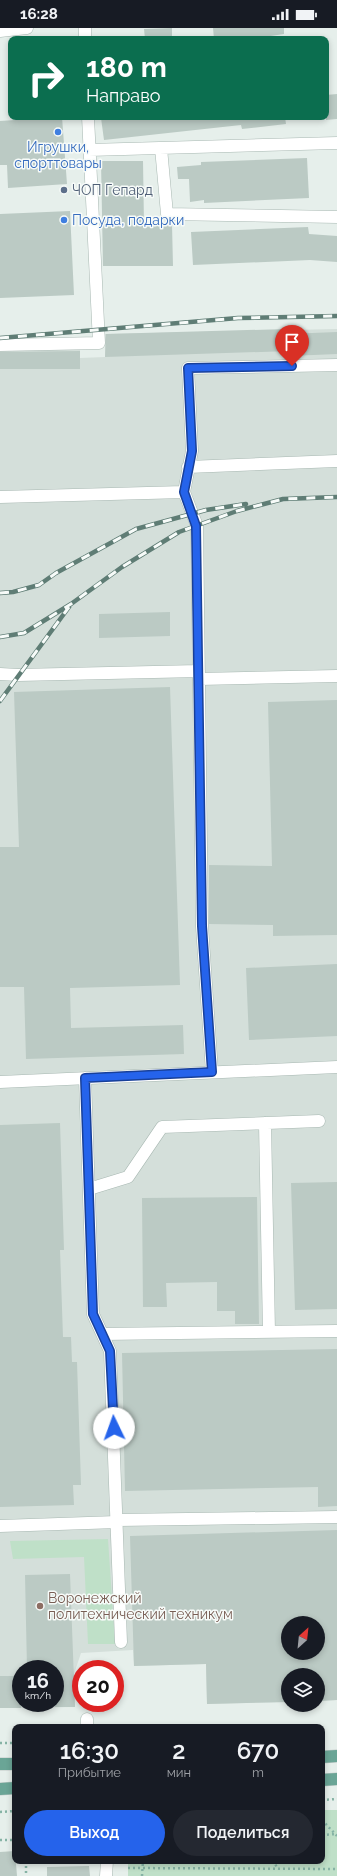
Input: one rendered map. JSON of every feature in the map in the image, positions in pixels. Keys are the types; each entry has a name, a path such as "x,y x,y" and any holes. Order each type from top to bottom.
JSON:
{"main road":[{"path":"325,1757 337,1756"},
{"path":"0,1764 12,1764"},
{"path":"325,1780 337,1780"},
{"path":"0,1789 12,1788"}],"street":[{"path":"0,31 27,28"},
{"path":"0,345 99,343 88,120"},
{"path":"89,150 337,143"},
{"path":"161,148 168,214 337,217"},
{"path":"212,1072 202,926 196,526 184,492 192,451 188,368 337,364"},
{"path":"188,467 337,461"},
{"path":"0,497 184,492"},
{"path":"0,674 337,676"},
{"path":"0,1082 337,1067"},
{"path":"85,1078 93,1314 110,1351 121,1642"},
{"path":"89,1189 128,1176 162,1127 319,1121"},
{"path":"265,1123 269,1332"},
{"path":"102,1334 337,1331"},
{"path":"0,1526 117,1521 337,1516"},
{"path":"106,1876 107,1864"}],"path":[{"path":"0,1743 12,1743"},
{"path":"325,1800 337,1799"},
{"path":"0,1812 12,1811"},
{"path":"325,1823 336,1835"},
{"path":"325,1835 336,1835"},
{"path":"0,1840 12,1840"},
{"path":"26,1864 26,1876"},
{"path":"142,1876 143,1864"},
{"path":"275,1864 279,1869"},
{"path":"128,1868 337,1869"}],"shaded area":[{"path":"337,329 337,1700 325,1701 325,1668 281,1668 281,1702 207,1704 206,1664 134,1666 133,1650 81,1653 79,1660 72,1660 72,1707 64,1707 64,1660 12,1660 12,1708 0,1708 0,349 80,349 80,358 105,357 105,334"}],"green space":[{"path":"108,1539 115,1644 88,1644 84,1557 13,1559 10,1541"},
{"path":"325,1810 337,1810 337,1876 128,1876 128,1864 325,1864"}],"building":[{"path":"172,28 172,36 145,36 144,29"},
{"path":"213,28 284,28 284,34 270,36 214,36"},
{"path":"337,94 337,119 329,120 329,95"},
{"path":"62,120 67,184 8,188 7,165 0,165 0,121"},
{"path":"101,120 285,120 286,124 242,129 241,125 104,140"},
{"path":"307,158 309,198 204,203 204,200 190,202 189,179 178,179 177,167 201,165 201,162"},
{"path":"101,161 143,161 144,225 172,224 173,266 103,266"},
{"path":"70,211 74,295 0,298 0,214"},
{"path":"308,227 309,234 337,236 337,262 310,260 193,265 191,232"},
{"path":"287,329 287,334 337,332 337,354 290,356 290,351 105,357 106,334"},
{"path":"80,351 80,369 0,369 0,352"},
{"path":"170,612 170,636 99,638 99,614"},
{"path":"170,687 180,985 70,988 71,1028 183,1025 184,1054 26,1059 24,987 0,987 0,847 19,847 14,692"},
{"path":"337,700 337,935 273,936 273,925 209,924 209,865 272,866 268,702"},
{"path":"337,964 337,1036 249,1040 246,968"},
{"path":"60,1123 64,1250 60,1250 63,1337 71,1337 72,1362 77,1362 81,1485 73,1485 74,1505 0,1507 0,1125"},
{"path":"337,1182 337,1309 295,1310 291,1183"},
{"path":"257,1197 259,1324 235,1324 235,1311 217,1311 217,1282 166,1283 167,1307 143,1307 142,1198"},
{"path":"337,1349 337,1506 318,1507 318,1487 125,1491 122,1353"},
{"path":"337,1530 337,1700 325,1701 325,1668 281,1668 281,1702 207,1704 206,1664 134,1666 130,1536"},
{"path":"70,1574 73,1660 72,1660 72,1707 64,1707 64,1660 27,1660 25,1575"},
{"path":"0,1676 12,1676 12,1708 0,1708"},
{"path":"12,1851 12,1864 16,1864 17,1876 0,1876 0,1852"},
{"path":"89,1866 90,1876 47,1876 47,1867"}],"railway":[{"path":"0,338 238,318 337,316"},
{"path":"0,637 24,633 71,604 122,567 179,532 237,511 283,499 337,497"},
{"path":"0,593 13,592 39,585 56,573 136,529 206,510 246,504"},
{"path":"0,701 69,607"}],"place":[{"name":"Игрушки, спорттовары","path":"58,132"},
{"name":"ЧОП Гепард","path":"64,190"},
{"name":"Посуда, подарки","path":"64,220"},
{"name":"Воронежский политехнический техникум","path":"40,1606"}],"route":[{"path":"114,1428 110,1351 93,1314 85,1078 212,1072 202,926 196,526 184,492 192,451 188,368 292,366"}]}
